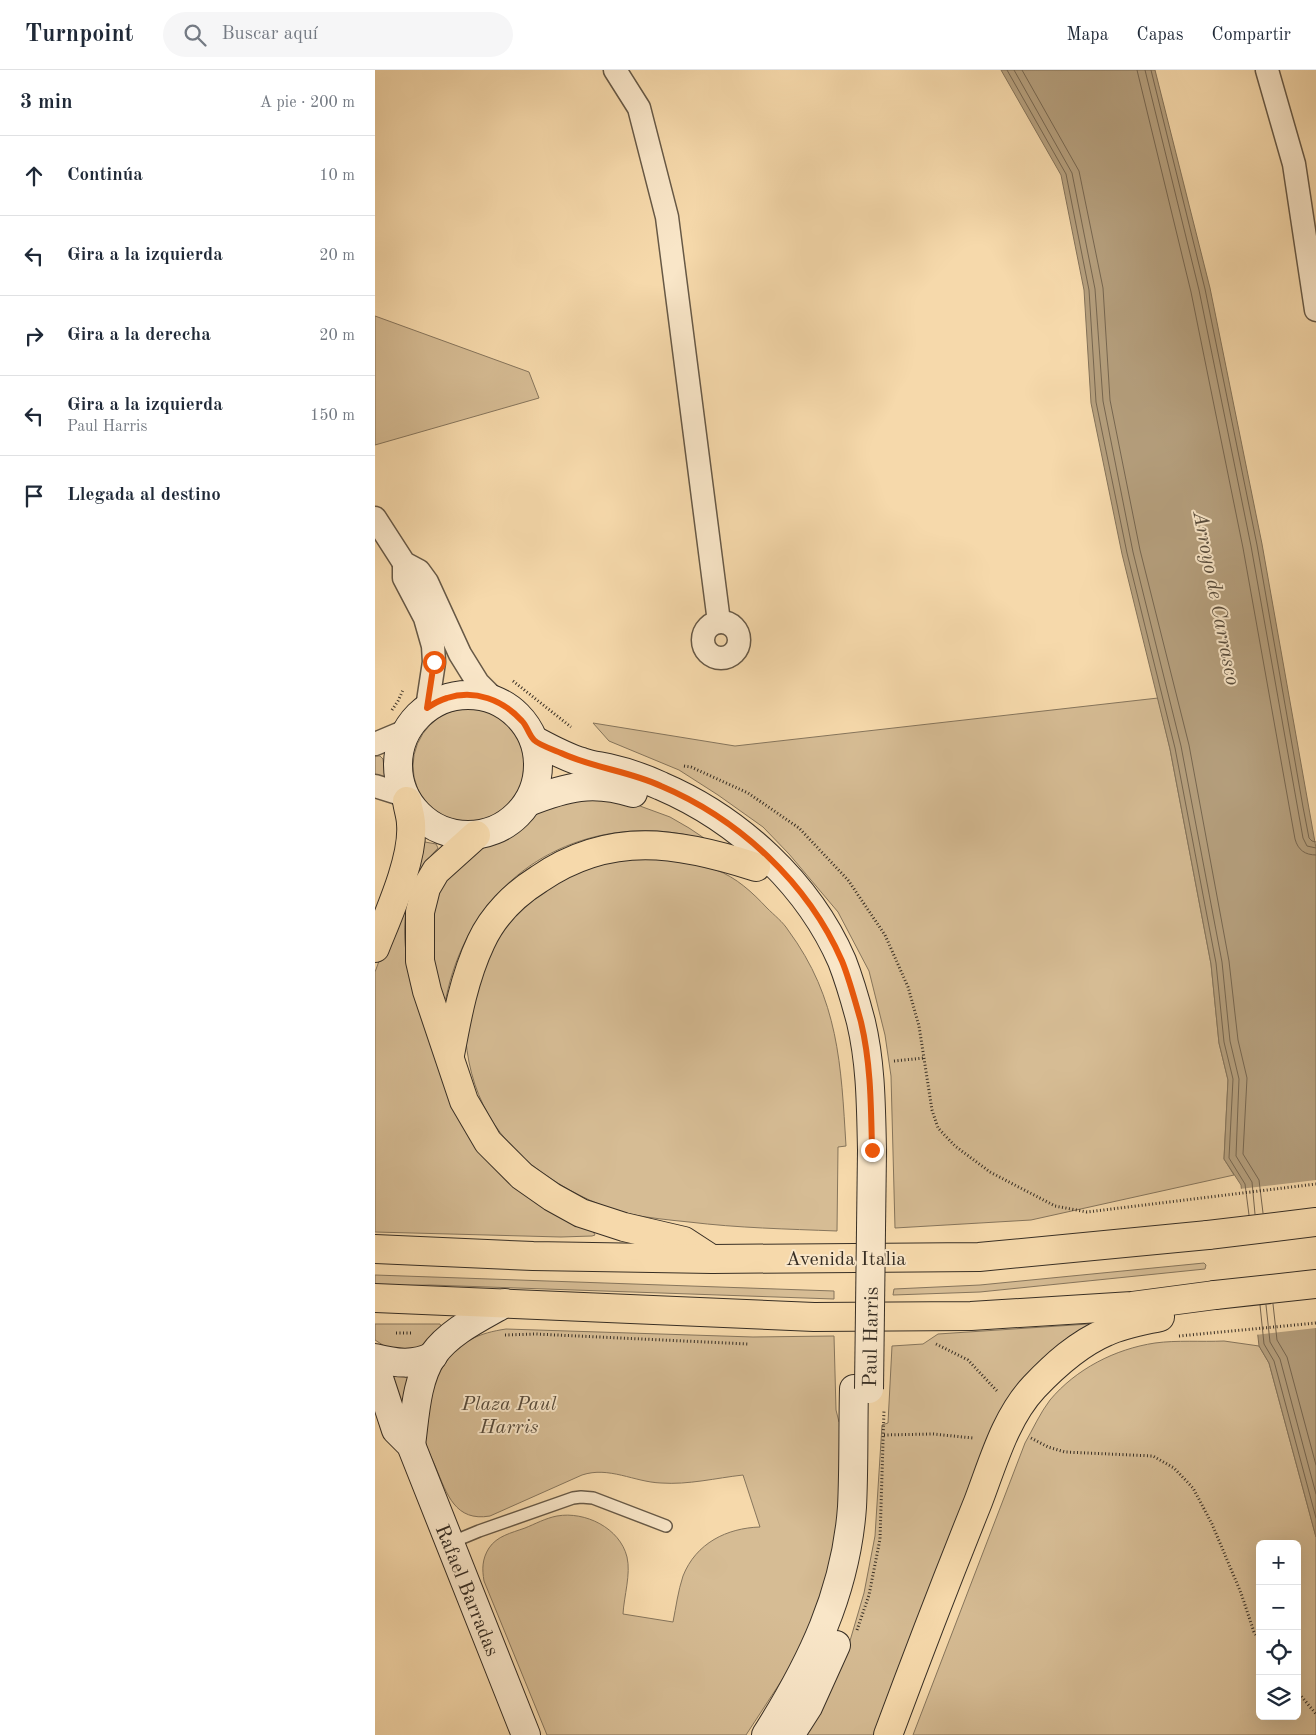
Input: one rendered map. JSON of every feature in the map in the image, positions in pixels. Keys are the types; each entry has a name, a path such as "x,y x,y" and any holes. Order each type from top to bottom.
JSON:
{"main road":[{"path":"375,948 406,865 410,847 411,825 399,779 397,763 400,746 406,731 415,718 427,708 447,698 471,695 493,699 511,709 524,723 534,740 538,761 537,775 528,802 518,814 505,824 491,831 476,834 460,834 444,831 429,824 417,814 405,798"},
{"name":"Paul Harris","path":"534,740 582,763 632,774 662,786 696,802 738,830 777,866 805,898 823,924 842,962 861,1022 871,1087 864,1155 862,1389 867,1507 862,1549 851,1596 833,1653 808,1707 791,1735"},
{"name":"Paul Harris","path":"528,802 552,792 579,786 600,785 621,789 661,802 691,818 756,868 809,931 829,973 847,1030 864,1155"},
{"path":"476,834 436,871 426,888 420,912 420,961 427,991 464,1101 488,1142 522,1176 552,1197 581,1213 624,1227 684,1241 712,1259"},
{"path":"449,1059 457,1014 468,972 482,940 501,912 526,887 549,872 577,857 607,848 641,844 674,847 719,855 756,868"},
{"name":"Avenida Italia","path":"375,1249 533,1256 712,1259 979,1257 1208,1235 1316,1222"},
{"path":"375,1298 814,1317 971,1316 1132,1306 1316,1284"},
{"path":"888,1735 926,1632 1008,1426 1018,1407 1034,1387 1068,1354 1106,1332 1129,1324 1173,1314 1215,1296"},
{"path":"375,1358 394,1363 423,1361 467,1325 505,1303"},
{"path":"411,1445 422,1379 438,1349"},
{"name":"Rafael Barradas","path":"375,1366 396,1430 411,1445 526,1735"},
{"name":"Paul Harris","path":"766,1735 790,1697 815,1648 835,1595 847,1547 862,1389"}],"street":[{"path":"615,70 639,108 667,217 719,622"},
{"path":"1267,70 1294,164 1316,310"},
{"path":"375,518 404,563 419,571 427,582 460,654 478,682 493,699"},
{"path":"404,563 404,578 425,618 433,646 434,662 427,708"},
{"path":"375,744 406,731"},
{"path":"375,786 405,798"}],"lane":[{"path":"450,1543 479,1531 573,1498 581,1497 593,1498 666,1526"}],"path":[{"path":"892,1061 924,1058"},
{"path":"1204,1197 1316,1184"},
{"path":"1219,1333 1316,1323"},
{"path":"389,1333 432,1333 438,1349"},
{"path":"499,1335 535,1334 749,1344"},
{"path":"932,1343 968,1360 997,1392"},
{"path":"1008,1426 1048,1447 1065,1452 1153,1456 1174,1468 1193,1488 1212,1524 1241,1593 1256,1635"},
{"path":"884,1435 933,1434 975,1438"},
{"path":"1301,1696 1316,1714"}],"green space":[{"path":"375,316 529,372 539,398 375,445"},
{"path":"1158,698 1170,749 1211,964 1219,1043 1228,1080 1224,1159 1234,1175 1031,1220 895,1228 891,1076 885,1035 869,971 838,912 789,854 763,827 679,770 609,741 593,723 735,746"},
{"path":"471,708 493,713 512,725 524,744 529,766 524,788 512,807 493,819 471,824 449,819 430,807 418,788 413,766 418,744 430,725 449,713"},
{"path":"375,756 380,756 383,759 385,775 383,777 375,776"},
{"path":"574,798 629,802 670,817 704,838 663,831 633,831 598,836 566,846 536,862 510,882 488,905 470,933 456,964 446,998 444,999 431,965 435,888 479,846 505,837 540,811"},
{"path":"425,842 436,844 438,848 421,870 411,892 405,915 405,939 414,988 443,1074 456,1095 595,1235 561,1237 375,1232 375,972 422,844"},
{"path":"650,853 709,867 744,886 786,927 805,956 818,981 834,1034 842,1088 846,1146 838,1147 837,1231 707,1224 644,1217 609,1208 571,1191 533,1166 515,1150 488,1115 472,1073 467,1050 465,1026 499,926 561,872"},
{"path":"1204,1263 1206,1265 1205,1269 980,1292 893,1295 894,1289 980,1285"},
{"path":"375,1275 834,1291 834,1299 430,1285 375,1286"},
{"path":"375,1324 440,1324 442,1328 428,1344 416,1350 386,1347 375,1340"},
{"path":"1089,1324 1089,1327 1061,1345 876,1735 801,1735 847,1651 864,1593 875,1536 882,1425 888,1423 892,1346 923,1344 938,1334"},
{"name":"Plaza Paul Harris","path":"506,1329 753,1337 834,1336 836,1410 839,1422 843,1425 841,1502 834,1555 812,1623 795,1660 746,1735 547,1735 484,1581 484,1560 492,1544 505,1535 553,1517 568,1515 590,1519 609,1530 617,1538 627,1557 628,1578 623,1614 673,1622 683,1576 689,1564 704,1546 736,1530 760,1527 743,1475 671,1483 651,1482 612,1473 592,1473 582,1475 490,1516 478,1517 468,1515 460,1510 444,1487 424,1435 434,1374 450,1355 464,1343 487,1333"},
{"path":"1180,1341 1224,1341 1259,1346 1269,1363 1316,1537 1316,1735 913,1735 1025,1443 1050,1400 1060,1389 1084,1370 1111,1355 1140,1346"},
{"path":"390,1374 409,1375 402,1409"}],"water":[{"name":"Arroyo de Carrasco","path":"1001,70 1155,70 1210,288 1262,544 1316,848 1316,1537 1269,1363 1259,1346 1241,1185 1224,1159 1228,1080 1219,1043 1211,964 1170,749 1122,554 1091,403 1084,290 1061,175"}],"pier":[{"path":"1316,1180 1316,1328 1255,1335 1239,1189"}],"route":[{"path":"434,662 427,708 447,698 471,695 493,699 511,709 524,723 534,740 582,763 632,774 696,802 738,830 777,866 805,898 823,924 842,962 861,1022 871,1087 872,1150"}]}
